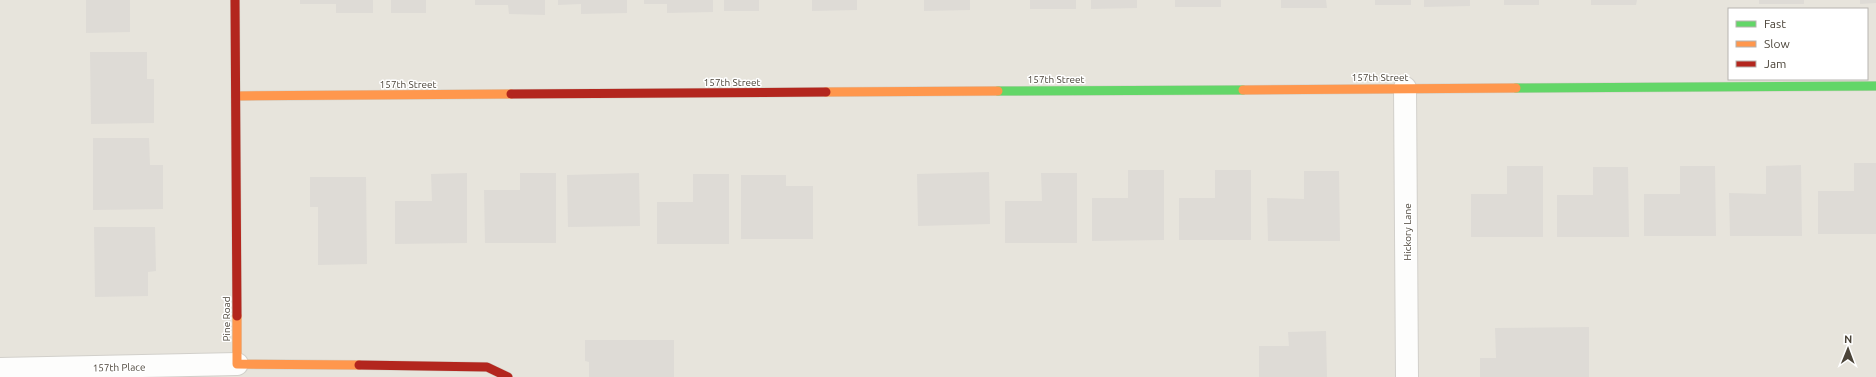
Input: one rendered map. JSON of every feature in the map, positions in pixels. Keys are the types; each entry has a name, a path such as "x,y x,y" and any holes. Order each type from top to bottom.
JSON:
{"street":[{"name":"Pine Road","path":"236,0 237,364"},
{"name":"157th Street","path":"236,96 1876,86"},
{"name":"Hickory Lane","path":"1405,88 1407,377"},
{"name":"157th Place","path":"0,369 99,372 237,364"},
{"path":"237,364 486,367 508,377"}],"shaded area":[{"path":"0,0 1876,0 1876,377 0,377"}],"building":[{"path":"86,0 130,0 130,32 86,33"},
{"path":"300,0 373,0 373,13 336,13 336,4 300,4"},
{"path":"391,0 426,0 426,13 391,13"},
{"path":"475,0 545,0 545,15 509,14 508,5 475,5"},
{"path":"558,0 627,0 627,13 581,14 581,4 558,5"},
{"path":"644,0 713,0 713,12 667,13 667,4 644,4"},
{"path":"724,0 759,0 759,11 724,11"},
{"path":"812,0 857,0 857,10 812,11"},
{"path":"924,0 970,0 970,10 924,11"},
{"path":"1030,0 1076,0 1076,9 1030,9"},
{"path":"1091,0 1137,0 1137,8 1091,9"},
{"path":"1175,0 1221,0 1221,7 1175,7"},
{"path":"1281,0 1326,0 1327,8 1281,8"},
{"path":"1375,0 1411,0 1411,5 1375,5"},
{"path":"1424,0 1470,0 1470,6 1424,7"},
{"path":"1504,0 1539,0 1539,5 1504,5"},
{"path":"1591,0 1637,0 1636,5 1591,5"},
{"path":"1759,0 1804,0 1804,4 1759,4"},
{"path":"1860,0 1876,0 1876,3 1860,4"},
{"path":"90,52 147,52 147,79 154,79 154,123 91,124"},
{"path":"93,138 149,138 150,165 163,165 163,209 93,210"},
{"path":"1854,163 1876,163 1876,234 1818,234 1818,191 1854,191"},
{"path":"1801,165 1802,236 1730,236 1729,193 1766,194 1766,166"},
{"path":"1507,166 1543,166 1543,237 1471,237 1471,194 1507,194"},
{"path":"1680,166 1715,166 1716,236 1644,236 1644,194 1680,194"},
{"path":"1593,167 1628,167 1629,237 1557,237 1557,195 1593,195"},
{"path":"1128,170 1164,170 1164,240 1092,241 1092,198 1128,198"},
{"path":"1215,170 1251,170 1251,240 1179,240 1179,198 1215,198"},
{"path":"1304,171 1339,171 1340,241 1268,241 1267,198 1304,199"},
{"path":"989,172 990,224 918,226 917,174"},
{"path":"467,173 467,243 395,244 395,201 432,201 431,174"},
{"path":"520,173 556,173 556,243 485,243 484,190 520,190"},
{"path":"639,173 640,226 568,227 567,175"},
{"path":"1041,173 1077,173 1077,243 1005,243 1005,201 1042,201"},
{"path":"693,174 729,174 729,244 657,244 657,202 693,202"},
{"path":"741,175 786,175 786,186 813,186 813,239 741,239"},
{"path":"310,177 366,177 367,264 318,265 318,207 310,207"},
{"path":"94,227 155,227 156,271 148,272 148,296 95,297"},
{"path":"1589,327 1589,377 1480,377 1480,358 1496,358 1495,328"},
{"path":"1326,331 1327,377 1259,377 1259,346 1289,346 1288,332"},
{"path":"585,340 674,340 674,377 589,377 589,362 585,361"}],"traffic: fast":[{"path":"1516,88 1876,86"},
{"path":"998,91 1243,90"}],"traffic: slow":[{"path":"1243,90 1516,88"},
{"path":"826,92 998,91"},
{"path":"236,96 511,94"},
{"path":"237,316 237,364 359,365"}],"traffic: jam":[{"path":"235,0 237,316"},
{"path":"511,94 826,92"},
{"path":"359,365 487,367 508,377"}]}
